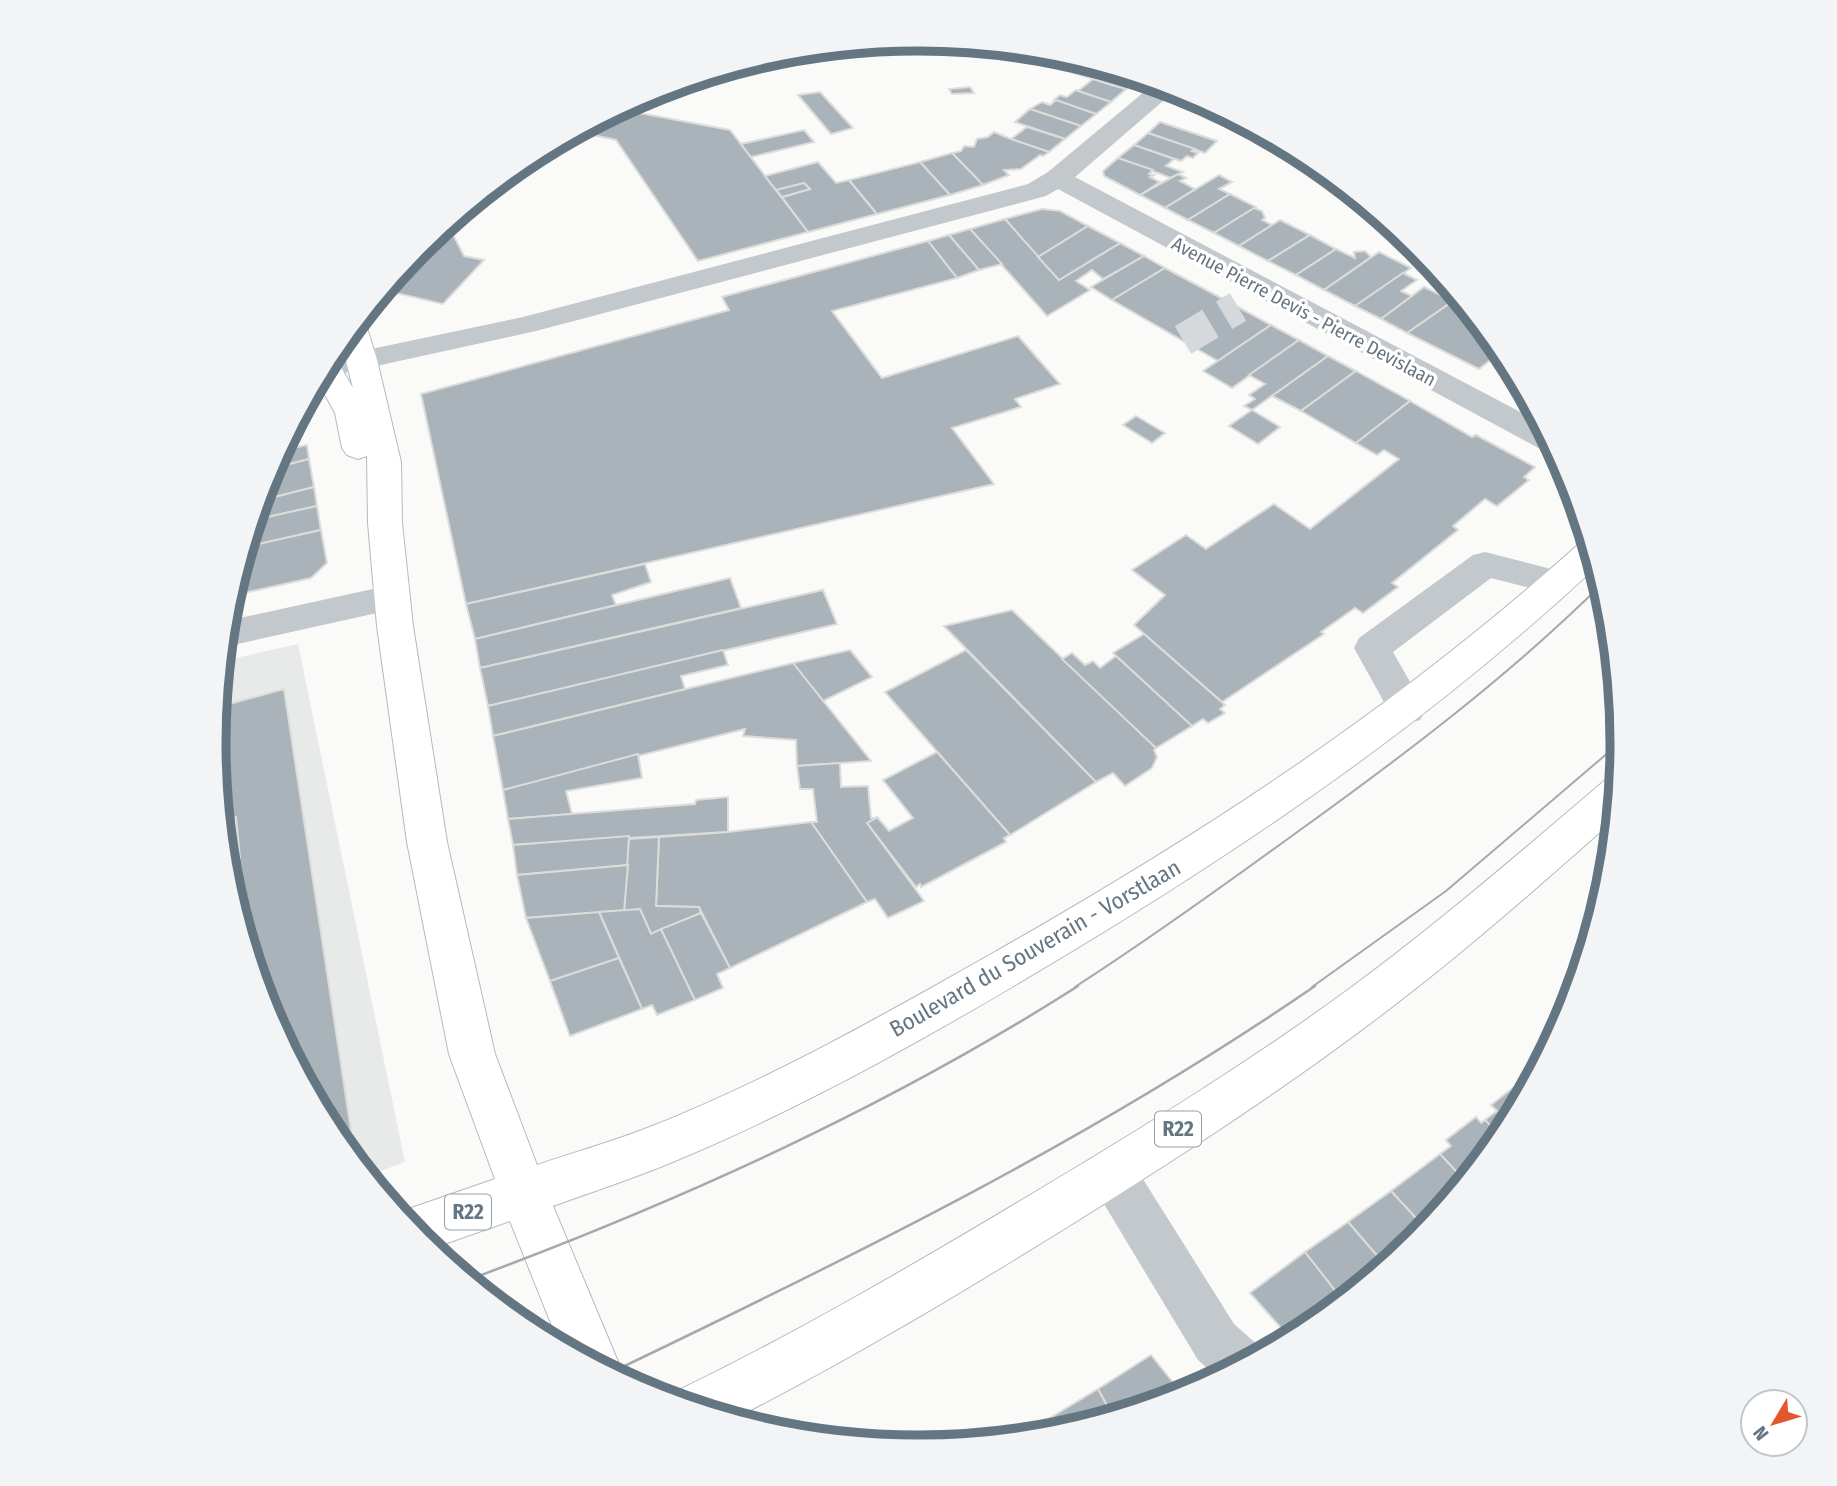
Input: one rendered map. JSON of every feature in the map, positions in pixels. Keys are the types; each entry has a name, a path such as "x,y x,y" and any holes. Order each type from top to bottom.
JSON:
{"main road":[{"path":"356,340 385,461 385,523 391,598 427,842 472,1054 546,1252 588,1351"},
{"path":"331,378 351,413 362,467 385,523"},
{"name":"Boulevard du Souverain - Vorstlaan","path":"424,1227 660,1145 809,1074 974,986 1171,871 1330,766 1407,710 1558,583 1585,557"},
{"name":"R22","path":"710,1403 754,1382 861,1322 1112,1173 1325,1031 1495,901 1608,801"}],"street":[{"path":"339,364 526,325 1037,190 1056,178 1158,93"},
{"name":"Avenue Pierre Devis - Pierre Devislaan","path":"1056,178 1538,435"},
{"path":"1238,307 1264,290"},
{"path":"1407,710 1371,648 1485,564 1558,583"},
{"path":"236,632 391,598"},
{"path":"1112,1173 1216,1342 1235,1359"}],"shaded area":[{"path":"298,644 405,1162 376,1173 343,1128 298,1049 263,966 250,922 232,833 228,788 226,743 231,659"}],"building":[{"path":"1078,70 1132,84 1126,89 1074,73"},
{"path":"1093,79 1126,89 1111,102 1078,91"},
{"path":"970,87 974,93 952,94 949,89"},
{"path":"1076,90 1111,102 1096,114 1054,100 1060,95 1067,97"},
{"path":"820,92 853,128 831,134 798,95"},
{"path":"1056,100 1096,114 1081,126 1030,109 1042,102 1050,105"},
{"path":"1030,109 1081,126 1065,139 1015,122"},
{"path":"634,112 730,130 808,232 698,261 616,140 589,134"},
{"path":"1160,122 1217,141 1205,153 1148,133"},
{"path":"1027,127 1065,139 1049,152 1011,139"},
{"path":"804,130 814,142 751,157 741,144"},
{"path":"994,132 1049,152 1040,155 1021,169 1004,170 1009,175 983,185 952,153 961,151 964,146 974,147 977,139 988,137"},
{"path":"1148,133 1195,149 1192,151 1198,153 1193,158 1187,156 1181,161 1134,145"},
{"path":"1134,145 1174,159 1166,166 1183,172 1171,178 1118,158"},
{"path":"952,153 983,185 950,195 920,162"},
{"path":"1118,158 1153,170 1149,174 1154,175 1150,177 1160,182 1140,195 1104,176 1103,171"},
{"path":"818,162 836,183 849,180 877,214 808,232 782,197 810,189 804,183 776,190 765,176"},
{"path":"920,162 950,195 877,214 849,180"},
{"path":"1178,174 1186,178 1180,181 1195,189 1165,208 1140,195"},
{"path":"1219,175 1232,182 1219,189 1230,194 1188,220 1165,208"},
{"path":"804,183 810,189 782,197 776,190"},
{"path":"1230,194 1256,207 1214,233 1188,220"},
{"path":"1254,208 1262,211 1265,218 1262,220 1272,225 1239,246 1214,233"},
{"path":"1042,209 1060,211 1088,226 1038,257 1005,219"},
{"path":"1005,219 1059,280 1120,243 1144,256 1103,279 1092,270 1076,281 1090,290 1047,316 970,229"},
{"path":"1280,220 1310,235 1268,261 1239,246"},
{"path":"1088,226 1120,243 1059,280 1038,257"},
{"path":"970,229 1002,264 979,270 949,235"},
{"path":"452,232 464,256 484,260 443,304 393,292"},
{"path":"949,235 979,270 957,278 928,241"},
{"path":"1310,235 1336,249 1296,275 1268,261"},
{"path":"928,241 957,278 832,311 882,378 1018,336 1060,384 1015,399 1021,407 952,428 994,484 466,604 421,394 729,310 722,297"},
{"path":"1336,249 1355,258 1354,252 1365,251 1371,257 1324,290 1296,275"},
{"path":"1379,252 1411,268 1355,306 1324,290"},
{"path":"1144,256 1165,268 1112,300 1091,287"},
{"path":"1165,268 1271,325 1218,361 1112,300"},
{"path":"1403,273 1417,280 1401,291 1412,296 1381,319 1355,306"},
{"path":"1424,287 1451,302 1407,333 1381,319"},
{"path":"1449,304 1456,307 1494,357 1479,369 1407,333"},
{"path":"1271,325 1299,340 1232,388 1203,371"},
{"path":"1299,340 1328,356 1252,410 1244,406 1255,399 1249,395 1265,384 1249,375"},
{"path":"1328,356 1356,371 1301,411 1272,396"},
{"path":"1356,371 1410,401 1356,443 1301,411"},
{"path":"1410,401 1472,437 1476,435 1535,467 1524,477 1529,480 1497,506 1485,499 1453,526 1458,530 1392,583 1398,587 1363,613 1355,608 1321,632 1324,634 1222,702 1134,625 1165,595 1132,570 1186,535 1206,549 1274,504 1310,529 1399,459 1384,450 1377,455 1356,443"},
{"path":"1252,410 1280,427 1258,444 1229,426"},
{"path":"1136,416 1165,433 1152,443 1123,425"},
{"path":"307,445 309,459 285,465 293,448"},
{"path":"309,459 314,487 271,498 285,465"},
{"path":"314,487 317,506 264,518 271,498"},
{"path":"317,506 321,530 256,545 264,518"},
{"path":"321,530 327,563 311,578 243,593 256,545"},
{"path":"645,564 651,582 612,595 616,605 475,639 466,604"},
{"path":"730,578 741,608 480,668 475,639"},
{"path":"823,590 837,624 488,706 480,668"},
{"path":"1012,610 1156,748 1154,750 1157,757 1152,768 1125,786 1113,773 1096,782 944,626"},
{"path":"1144,634 1225,705 1220,709 1225,713 1208,723 1203,719 1192,726 1113,653"},
{"path":"723,650 728,665 681,676 685,689 493,736 488,706"},
{"path":"850,650 872,677 823,701 793,663"},
{"path":"966,650 1096,782 1010,835 885,692"},
{"path":"1072,653 1085,665 1093,661 1100,668 1116,656 1192,726 1156,748 1062,659"},
{"path":"793,663 871,761 797,766 796,740 743,736 745,729 503,790 493,736"},
{"path":"284,689 353,1141 319,1089 298,1049 263,966 250,922 237,859 240,858 236,817 231,819 226,743 228,704"},
{"path":"937,752 1010,835 1004,838 1006,842 921,887 920,884 916,887 867,823 877,817 889,831 913,818 883,780"},
{"path":"638,754 642,778 566,791 572,814 508,819 503,790"},
{"path":"840,763 841,787 868,786 871,818 876,818 867,823 924,901 888,918 875,899 867,902 811,822 817,822 813,789 800,789 797,766"},
{"path":"728,797 728,832 513,845 508,819 695,804 696,800"},
{"path":"811,822 867,902 730,968 699,907 656,906 659,837"},
{"path":"629,836 628,865 517,875 513,845"},
{"path":"659,837 656,906 699,907 701,913 651,934 640,909 624,911 629,839"},
{"path":"628,865 624,911 526,918 517,875"},
{"path":"640,909 651,934 661,929 695,1000 657,1015 652,1005 642,1009 599,912"},
{"path":"599,912 619,958 550,981 526,918"},
{"path":"701,913 730,968 717,974 723,988 695,1000 661,929"},
{"path":"619,958 642,1009 570,1036 550,981"},
{"path":"1520,1084 1494,1129 1485,1120 1497,1111 1491,1105"},
{"path":"1476,1117 1481,1123 1485,1120 1494,1129 1459,1175 1440,1154 1451,1146 1446,1140"},
{"path":"1440,1154 1459,1175 1418,1221 1391,1191"},
{"path":"1391,1191 1418,1221 1380,1259 1348,1222"},
{"path":"1348,1222 1380,1259 1337,1294 1305,1252"},
{"path":"1305,1252 1337,1294 1284,1331 1250,1293"},
{"path":"1151,1355 1176,1386 1109,1409 1098,1389"},
{"path":"1098,1389 1109,1409 1054,1422 1040,1424"}],"tunnel":[{"path":"1183,340 1238,307"}],"tram line":[{"path":"1075,987 1210,895 1411,748 1529,652 1593,592"},
{"path":"1312,987 1446,891 1611,751"},
{"path":"478,1276 626,1218 781,1149 932,1072 1078,986"},
{"path":"621,1368 881,1240 1058,1145 1145,1095 1315,986"}]}
